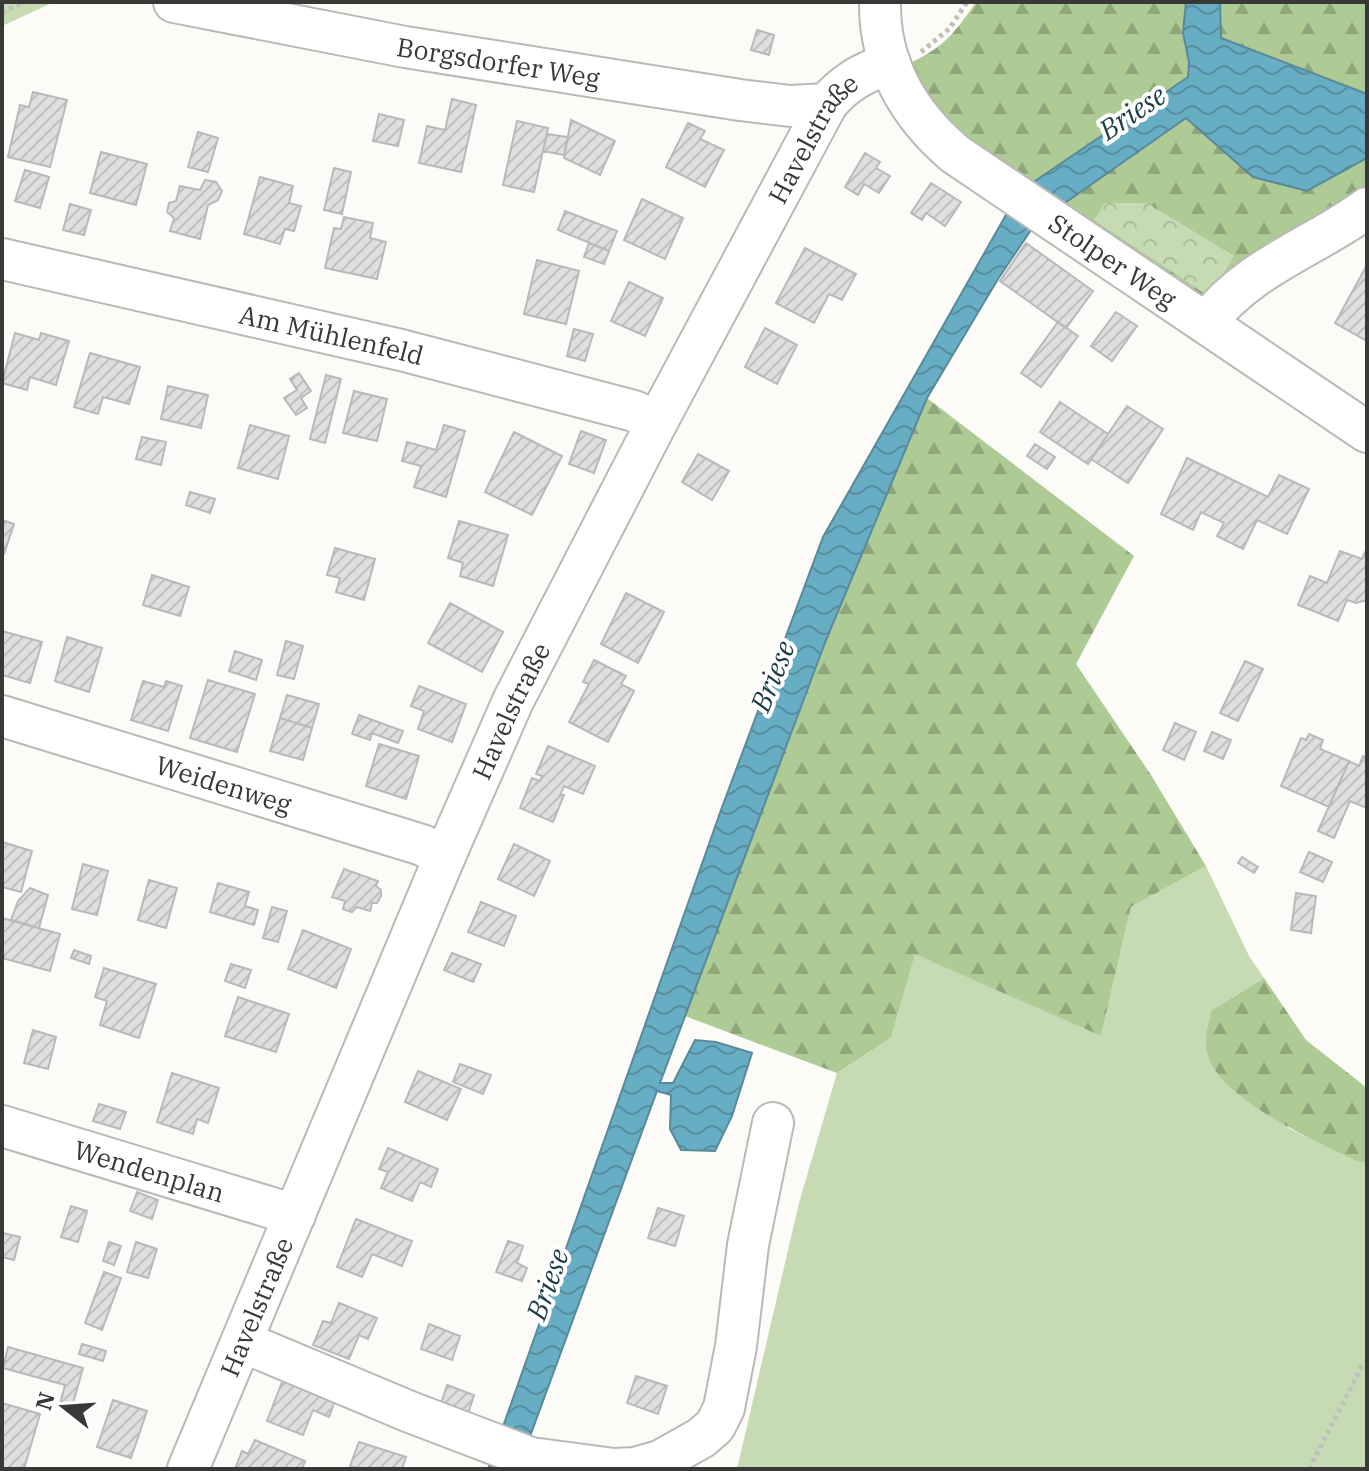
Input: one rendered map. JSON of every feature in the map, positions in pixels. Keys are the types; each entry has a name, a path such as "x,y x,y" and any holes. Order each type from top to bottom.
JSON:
{"street":[{"name":"Borgsdorfer Weg","path":"174,2 405,47 740,100 790,106 827,104"},
{"name":"Havelstraße","path":"188,1469 513,701 657,422 827,104 842,85 860,74 890,63 880,2"},
{"name":"Stolper Weg","path":"890,63 907,102 932,134 955,154 1367,432"},
{"path":"1207,322 1220,304 1241,285 1367,208"},
{"name":"Am Mühlenfeld","path":"2,259 401,350 634,411 657,422"},
{"name":"Weidenweg","path":"2,716 422,845 445,856"},
{"path":"243,1342 492,1445 531,1458 614,1469 635,1468 660,1461 701,1438 715,1426 724,1408 736,1346 748,1245 773,1123"},
{"name":"Wendenplan","path":"2,1126 295,1215"}],"path":[{"path":"2,12 24,2"},
{"path":"890,63 933,44 949,29 967,2"},
{"path":"1309,1469 1362,1366 1367,1362"}],"green space":[{"path":"2,2 54,2 2,26"},
{"path":"976,2 1186,2 1183,33 1189,62 1188,76 1019,192 960,150 899,68 944,42"},
{"path":"1220,2 1367,2 1367,94 1221,38"},
{"path":"1186,117 1253,177 1307,191 1367,158 1367,196 1207,316 1048,212"},
{"path":"1105,203 1147,203 1234,256 1210,297 1094,220"},
{"path":"927,398 1134,556 1076,664 1151,775 1206,866 1131,907 1101,1036 915,954 891,1038 837,1073 685,1016 826,640"},
{"path":"1206,866 1249,956 1264,978 1212,1010 1288,1128 1358,1162 1367,1163 1367,1469 737,1469 799,1203 837,1073 891,1038 915,953 1101,1036 1131,907"},
{"path":"1264,978 1306,1040 1367,1088 1367,1163 1341,1154 1271,1117 1229,1086 1214,1069 1206,1041 1212,1010"}],"water":[{"name":"Briese","path":"1186,2 1220,2 1221,38 1367,94 1367,158 1307,191 1253,177 1186,118 1035,224 998,279 927,398 826,640 660,1083 673,1083 695,1040 716,1042 752,1053 732,1116 715,1151 681,1150 670,1129 671,1095 657,1091 518,1469 488,1469 721,810 823,537 1019,192 1188,77 1189,62 1183,33"}],"building":[{"path":"757,30 774,35 769,55 751,50"},
{"path":"33,92 67,100 50,167 8,157 20,105 29,107"},
{"path":"452,99 476,105 461,172 419,163 427,126 445,130"},
{"path":"379,114 404,120 398,146 373,141"},
{"path":"571,120 615,141 600,175 564,158"},
{"path":"517,121 548,128 534,192 503,185"},
{"path":"688,123 705,131 700,139 724,150 705,187 666,167"},
{"path":"198,132 218,138 208,172 188,167"},
{"path":"547,134 568,137 564,155 543,151"},
{"path":"101,152 147,164 136,205 90,193"},
{"path":"865,153 880,162 876,168 890,176 879,193 864,184 858,195 845,187"},
{"path":"334,168 351,172 342,214 324,210"},
{"path":"25,170 49,177 40,208 15,201"},
{"path":"260,177 293,186 289,203 301,206 294,231 285,229 280,244 244,234"},
{"path":"205,180 216,182 222,191 218,200 208,205 200,239 170,231 174,218 167,212 169,203 176,201 180,186 200,190"},
{"path":"931,183 961,202 945,226 926,213 922,220 911,213"},
{"path":"642,199 683,218 665,259 624,240"},
{"path":"70,204 91,210 84,235 63,230"},
{"path":"565,211 617,231 609,251 558,230"},
{"path":"344,217 373,223 370,238 386,242 377,279 325,268 334,228 341,229"},
{"path":"589,243 609,251 604,264 584,257"},
{"path":"1026,243 1093,291 1066,328 1000,281"},
{"path":"805,248 856,274 842,300 829,294 814,323 776,303"},
{"path":"537,260 579,271 566,324 524,314"},
{"path":"1367,265 1367,341 1335,323"},
{"path":"629,282 663,298 645,336 611,321"},
{"path":"1116,312 1137,326 1112,361 1091,346"},
{"path":"1058,322 1078,336 1041,387 1021,373"},
{"path":"765,328 797,345 777,384 745,367"},
{"path":"574,329 593,334 585,361 567,356"},
{"path":"15,333 39,340 41,333 69,341 56,385 30,377 27,390 2,383"},
{"path":"90,353 140,367 129,404 103,397 98,414 74,407"},
{"path":"299,373 311,391 301,398 307,408 296,415 284,398 297,390 290,379"},
{"path":"326,375 341,379 325,443 310,439"},
{"path":"168,386 208,395 201,428 161,419"},
{"path":"354,391 387,399 377,441 343,433"},
{"path":"1060,402 1108,434 1088,464 1040,432"},
{"path":"1127,406 1163,429 1128,483 1091,459"},
{"path":"250,425 289,436 278,479 238,468"},
{"path":"444,425 465,431 446,497 414,487 421,466 402,461 407,442 436,450"},
{"path":"581,431 606,440 594,473 569,464"},
{"path":"514,432 562,456 532,515 485,492"},
{"path":"142,437 166,442 161,465 136,459"},
{"path":"1035,444 1055,457 1047,469 1027,456"},
{"path":"698,454 729,471 712,500 682,482"},
{"path":"1187,458 1268,497 1279,475 1309,489 1287,534 1257,520 1243,549 1217,536 1224,523 1201,512 1193,530 1161,514"},
{"path":"190,492 215,499 210,513 186,505"},
{"path":"2,520 14,524 4,554 2,553"},
{"path":"459,521 508,535 493,586 460,576 463,563 448,558"},
{"path":"335,548 375,559 364,600 336,592 340,578 327,575"},
{"path":"1366,550 1367,600 1356,603 1347,600 1338,621 1298,605 1310,576 1327,583 1340,551 1362,559"},
{"path":"152,575 189,587 180,616 143,605"},
{"path":"626,593 664,612 638,663 601,644"},
{"path":"450,603 503,632 482,672 428,643"},
{"path":"2,631 42,642 30,683 2,675"},
{"path":"67,637 102,648 89,692 55,681"},
{"path":"286,641 303,646 294,679 277,675"},
{"path":"235,651 262,660 256,680 229,671"},
{"path":"594,660 626,676 621,684 634,691 608,742 569,722 589,684 583,682"},
{"path":"1245,661 1263,669 1238,721 1220,713"},
{"path":"208,680 255,694 237,752 190,738"},
{"path":"143,681 164,687 166,681 182,686 168,731 131,720"},
{"path":"419,686 466,704 452,742 418,729 424,711 411,706"},
{"path":"287,695 319,704 312,728 280,718"},
{"path":"359,715 403,731 398,743 372,733 370,740 352,734"},
{"path":"280,718 312,728 303,760 270,751"},
{"path":"1175,723 1196,732 1184,760 1163,750"},
{"path":"1212,732 1231,740 1223,759 1204,751"},
{"path":"1309,734 1323,740 1320,749 1349,761 1329,807 1281,786 1301,738 1306,740"},
{"path":"379,744 419,756 406,799 366,786"},
{"path":"548,746 595,766 583,794 564,786 560,795 564,795 553,822 520,808 532,778 540,781 542,776 536,774"},
{"path":"1363,756 1367,758 1367,808 1350,801 1334,838 1318,831 1349,761 1359,766"},
{"path":"2,842 32,851 21,892 2,887"},
{"path":"514,844 550,861 534,896 498,879"},
{"path":"1309,852 1332,862 1323,882 1300,872"},
{"path":"1242,857 1258,867 1254,873 1238,863"},
{"path":"83,864 108,871 97,915 72,909"},
{"path":"344,869 378,881 376,886 381,890 381,896 377,903 372,903 370,911 357,907 352,912 343,909 345,901 332,897"},
{"path":"149,880 177,888 166,928 138,920"},
{"path":"218,883 249,892 245,906 258,910 254,925 210,912"},
{"path":"30,888 48,895 39,928 11,920 18,901"},
{"path":"1296,893 1316,896 1311,933 1291,930"},
{"path":"481,902 516,916 504,946 468,932"},
{"path":"272,907 287,911 278,942 263,938"},
{"path":"2,918 60,934 50,971 2,958"},
{"path":"303,930 351,949 336,988 288,969"},
{"path":"74,950 91,956 89,964 71,958"},
{"path":"452,953 481,964 473,982 444,970"},
{"path":"231,964 251,970 245,988 225,981"},
{"path":"104,968 156,984 139,1038 100,1025 107,1001 95,997"},
{"path":"238,997 289,1014 276,1052 225,1036"},
{"path":"33,1030 56,1037 48,1069 24,1063"},
{"path":"460,1064 491,1075 483,1094 453,1082"},
{"path":"418,1071 461,1089 447,1120 405,1102"},
{"path":"172,1073 219,1088 208,1123 197,1119 193,1134 157,1122"},
{"path":"99,1104 126,1112 120,1129 93,1121"},
{"path":"388,1148 438,1169 431,1187 420,1182 412,1201 381,1188 388,1172 379,1169"},
{"path":"137,1192 158,1200 152,1219 130,1211"},
{"path":"71,1206 87,1211 78,1242 61,1237"},
{"path":"658,1208 684,1216 675,1246 648,1238"},
{"path":"356,1219 412,1241 402,1266 372,1254 362,1277 337,1267"},
{"path":"3,1233 20,1237 14,1260 2,1257"},
{"path":"508,1241 523,1246 517,1263 527,1268 522,1281 496,1272"},
{"path":"109,1242 121,1246 114,1265 103,1261"},
{"path":"136,1242 157,1249 148,1278 127,1272"},
{"path":"104,1272 121,1278 102,1330 85,1323"},
{"path":"339,1303 377,1318 368,1339 359,1335 349,1359 313,1345 323,1321 331,1323"},
{"path":"429,1324 460,1336 452,1360 421,1349"},
{"path":"82,1344 106,1351 103,1361 79,1354"},
{"path":"8,1347 83,1368 72,1407 60,1404 65,1385 3,1368"},
{"path":"287,1369 339,1390 329,1417 313,1410 303,1435 267,1421"},
{"path":"636,1376 667,1386 658,1414 627,1403"},
{"path":"447,1385 474,1395 467,1417 440,1407"},
{"path":"113,1400 147,1411 131,1458 97,1447"},
{"path":"2,1403 40,1414 24,1469 2,1469"},
{"path":"255,1440 305,1461 302,1469 235,1469 242,1451 248,1454"},
{"path":"359,1442 406,1457 402,1469 359,1469 350,1466"}]}
